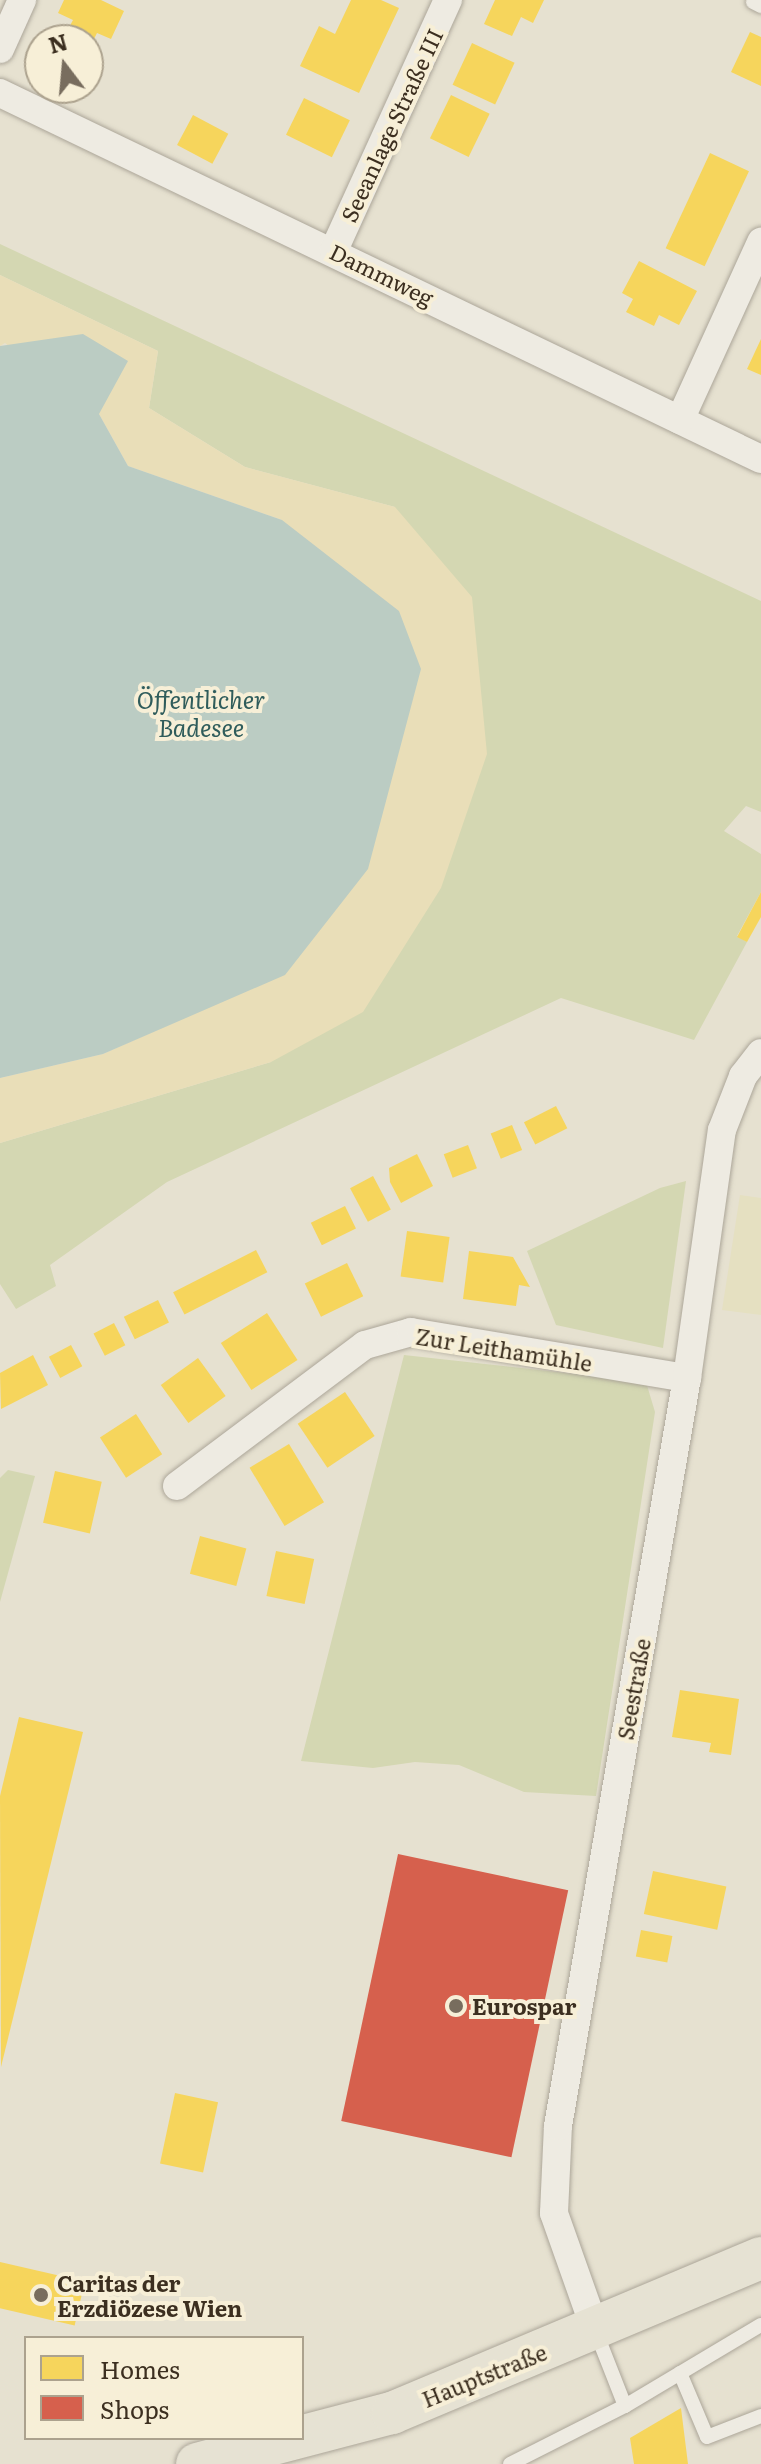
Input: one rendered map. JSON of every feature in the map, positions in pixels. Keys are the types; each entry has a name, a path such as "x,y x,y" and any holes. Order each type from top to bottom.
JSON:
{"main road":[{"name":"Hauptstraße","path":"304,2436 392,2413 761,2258"},
{"name":"Hauptstraße","path":"197,2464 289,2440"}],"street":[{"path":"0,49 22,0"},
{"name":"Seeanlage Straße III","path":"334,250 448,0"},
{"name":"Dammweg","path":"0,93 334,250 761,459"},
{"path":"680,420 761,242"},
{"name":"Seestraße","path":"595,2329 554,2213 558,2126 687,1378 722,1130 743,1076 761,1053"},
{"name":"Zur Leithamühle","path":"177,1486 365,1345 411,1332 687,1378"}],"lane":[{"path":"510,2464 625,2406 761,2325"},
{"path":"595,2329 625,2406"},
{"path":"680,2373 707,2437 761,2416"}],"shaded area":[{"path":"740,1195 761,1198 761,1315 722,1310"}],"green space":[{"path":"0,244 761,601 761,812 746,806 724,831 761,854 761,892 737,936 747,942 694,1040 561,998 167,1182 50,1265 56,1286 16,1309 0,1284 0,1143 271,1062 395,507 245,467 149,408 158,351 0,275"},
{"path":"686,1181 663,1348 556,1325 527,1251 660,1188"},
{"path":"404,1355 646,1382 655,1412 596,1796 524,1792 459,1765 415,1762 373,1768 301,1761"},
{"path":"8,1470 35,1476 0,1602 0,1478"}],"sand":[{"path":"0,275 158,351 149,408 245,467 395,507 472,597 487,754 441,888 363,1012 271,1062 0,1143 0,1078 103,1054 197,1012 282,520 128,466 99,414 5,343 0,346"}],"water":[{"name":"Öffentlicher Badesee","path":"83,334 128,361 99,414 128,466 282,520 399,611 421,669 368,869 285,975 103,1054 0,1078 0,346"}],"building: Homes":[{"path":"64,0 101,0 124,11 111,39 104,36 104,24 71,24 73,20 58,13"},
{"path":"351,0 381,0 399,8 359,93 300,66 319,26 335,34"},
{"path":"495,0 544,0 533,23 521,17 512,36 484,24"},
{"path":"750,32 761,37 761,86 731,72"},
{"path":"472,43 515,63 495,105 453,85"},
{"path":"451,95 490,114 469,157 430,138"},
{"path":"304,98 350,120 332,157 286,135"},
{"path":"193,115 228,134 212,164 177,145"},
{"path":"710,153 749,171 705,266 666,248"},
{"path":"639,261 697,291 679,325 659,315 654,326 626,312 633,299 622,293"},
{"path":"761,339 761,375 747,369"},
{"path":"761,892 761,917 747,942 737,937"},
{"path":"556,1106 567,1128 535,1145 524,1122"},
{"path":"512,1125 522,1150 501,1159 491,1134"},
{"path":"468,1145 477,1168 453,1178 444,1154"},
{"path":"417,1154 433,1186 401,1203 390,1182 389,1168"},
{"path":"373,1176 391,1210 368,1222 350,1188"},
{"path":"345,1206 356,1228 322,1245 311,1223"},
{"path":"407,1231 450,1237 443,1283 401,1277"},
{"path":"256,1250 267,1272 184,1314 173,1292"},
{"path":"469,1251 513,1257 530,1287 519,1285 516,1306 463,1299"},
{"path":"347,1263 363,1296 321,1317 305,1284"},
{"path":"158,1300 169,1322 135,1339 124,1317"},
{"path":"267,1313 297,1360 251,1390 221,1343"},
{"path":"114,1323 125,1345 105,1356 94,1333"},
{"path":"71,1345 82,1366 60,1378 49,1357"},
{"path":"33,1355 48,1385 1,1409 0,1373"},
{"path":"198,1358 226,1396 188,1423 161,1385"},
{"path":"345,1392 375,1436 327,1468 298,1424"},
{"path":"136,1414 162,1454 126,1478 100,1437"},
{"path":"289,1444 324,1502 285,1526 250,1468"},
{"path":"55,1471 102,1482 90,1533 43,1523"},
{"path":"200,1536 246,1548 236,1586 190,1574"},
{"path":"276,1551 314,1559 305,1604 266,1596"},
{"path":"680,1690 739,1699 731,1755 709,1752 711,1743 672,1737"},
{"path":"19,1717 83,1732 1,2067 0,1796"},
{"path":"653,1871 726,1887 717,1930 644,1914"},
{"path":"641,1930 672,1936 667,1963 636,1957"},
{"path":"175,2093 218,2102 203,2173 160,2163"},
{"name":"Caritas der Erzdiözese Wien","path":"0,2262 85,2282 75,2325 0,2308"},
{"path":"681,2408 688,2464 634,2464 630,2438"}],"building: Shops":[{"name":"Eurospar","path":"398,1854 568,1890 511,2157 341,2121"}],"place":[{"name":"Eurospar","path":"456,2006"},
{"name":"Caritas der Erzdiözese Wien","path":"41,2295"}]}
